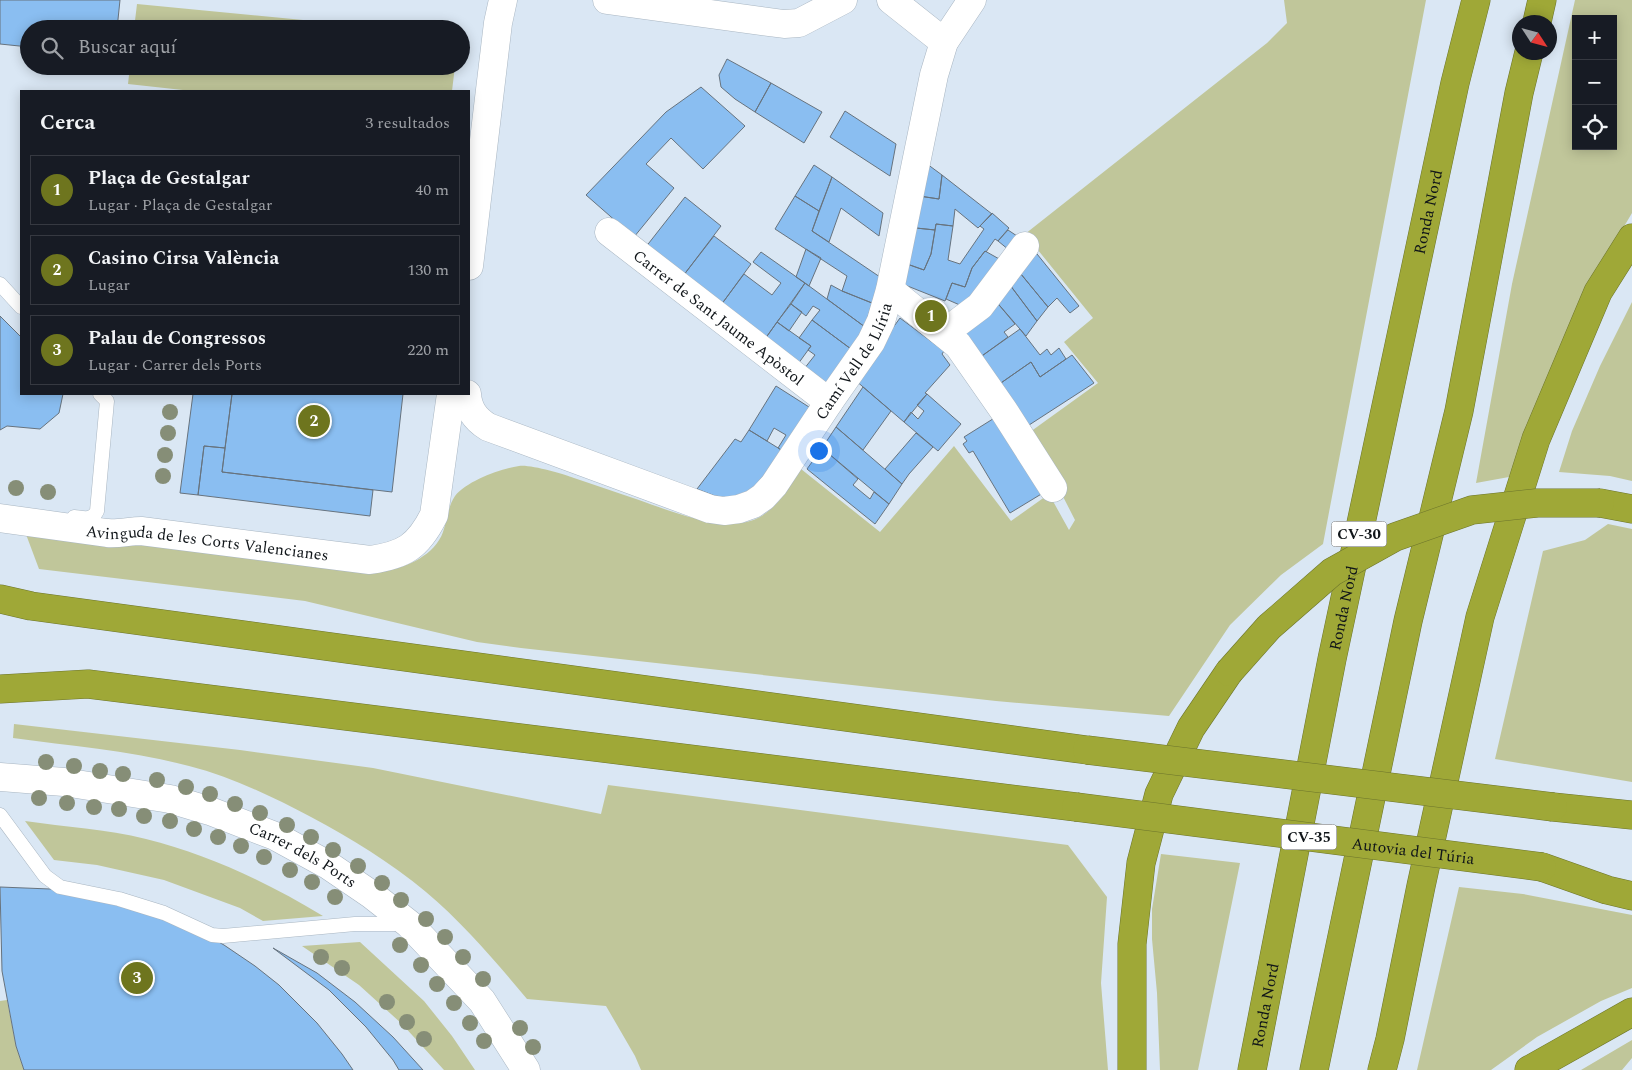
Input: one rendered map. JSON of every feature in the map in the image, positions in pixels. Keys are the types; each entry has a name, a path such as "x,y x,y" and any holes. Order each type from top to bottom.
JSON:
{"highway":[{"name":"Ronda Nord","path":"1252,1070 1332,659 1455,83 1476,0"},
{"path":"1539,15 1542,0"},
{"path":"1314,1070 1408,621 1459,412 1518,93 1527,60"},
{"path":"1382,1070 1480,617 1536,439 1598,292 1632,238"},
{"path":"1132,1070 1132,944 1141,863 1159,794 1191,728 1229,672 1269,627 1332,572 1395,537 1472,510 1537,503 1600,503 1632,509"},
{"path":"0,599 40,608 1087,750 1632,815"},
{"name":"Autovia del Túria","path":"0,689 88,684 1076,806 1542,867 1632,876"},
{"path":"1542,867 1608,890 1632,896"},
{"path":"1529,1070 1632,1012"}],"street":[{"path":"470,258 498,23 503,0"},
{"path":"607,0 784,24 799,23 843,0"},
{"path":"891,0 944,42"},
{"name":"Camí Vell de Llíria","path":"470,404 479,422 488,427 710,509 724,511 739,509 763,497 774,485 871,342 881,322 890,290 934,74 944,42 972,0"},
{"name":"Carrer de Sant Jaume Apòstol","path":"609,232 829,402"},
{"path":"952,333 980,306 1025,246"},
{"path":"890,290 952,333 1053,488"},
{"name":"Avinguda de les Corts Valencianes","path":"0,518 116,534 141,531 370,560 391,557 413,546 426,531 434,515 451,395"},
{"name":"Carrer dels Ports","path":"0,777 64,782 170,800 210,811 275,836 328,866 372,895 409,924 482,1001 526,1070"}],"lane":[{"path":"0,284 20,306"},
{"path":"0,508 88,519 95,514 107,401 101,395"},
{"path":"0,816 45,876 60,887 119,898 164,913 212,935 223,936 355,924 409,924"}],"green space":[{"path":"1284,0 1426,0 1323,544 1281,575 1230,625 1169,716 996,701 521,648 477,642 305,601 39,569 24,529 386,571 419,559 434,547 443,532 449,509 455,496 467,485 494,473 519,466 563,474 682,515 716,522 732,523 747,522 767,512 784,495 801,469 880,532 954,446 1011,521 1049,494 1069,530 1075,520 1030,432 1098,383 1064,342 1093,318 1025,234 1267,43 1287,23"},
{"path":"1575,0 1632,0 1632,213 1593,279 1509,477 1476,483 1512,284"},
{"path":"137,4 303,20 135,20"},
{"path":"129,75 454,75 452,90 183,90 128,84"},
{"path":"1632,302 1632,481 1610,476 1559,472 1572,431 1600,366"},
{"path":"1608,524 1632,529 1632,782 1495,759 1543,551 1585,540"},
{"path":"14,724 240,750 373,768 601,814 608,785 1068,845 1107,897 1101,983 1108,1070 641,1070 606,1006 527,999 491,957 440,904 385,861 326,825 267,795 205,771 167,761 124,753 13,738"},
{"path":"25,821 116,833 146,839 192,853 259,881 323,916 263,921 240,908 164,880 97,865 54,860"},
{"path":"1161,854 1240,863 1198,1070 1160,1070 1152,909"},
{"path":"1459,887 1523,894 1632,915 1632,988 1601,1001 1537,1037 1491,1070 1417,1070"},
{"path":"360,942 424,1001 452,1036 475,1070 444,1070 402,1024 359,985 302,946"},
{"path":"7,1000 16,1046 24,1070 0,1070 0,1001"},
{"path":"1632,1040 1632,1058 1622,1070 1581,1070"}],"building":[{"path":"0,0 120,0 118,20 20,20 20,46 0,44"},
{"path":"727,59 771,83 755,112 721,87 719,75"},
{"path":"771,83 822,112 804,143 755,112"},
{"path":"701,87 745,126 703,169 671,138 646,164 674,188 634,237 586,195 666,112"},
{"path":"845,111 896,144 890,176 830,137"},
{"path":"923,161 942,175 939,199 919,196"},
{"path":"814,165 832,177 819,211 795,196"},
{"path":"942,175 992,214 978,228 955,209 953,226 936,224 935,230 916,228 919,196 939,199"},
{"path":"832,177 883,213 879,236 841,208 829,242 812,231"},
{"path":"795,196 819,211 812,231 880,277 872,303 842,291 847,276 775,229"},
{"path":"685,197 721,226 683,276 645,248"},
{"path":"992,213 1009,228 998,241 995,239 972,268 965,287 952,283 945,301 900,283 907,264 924,270 931,254 936,224 953,226 948,260 960,264 984,229 980,226"},
{"path":"916,228 935,230 931,254 924,270 907,264"},
{"path":"1008,230 1020,238 1009,250 998,241"},
{"path":"714,236 751,264 721,305 683,276"},
{"path":"806,249 821,258 809,286 796,277"},
{"path":"1033,249 1079,306 1070,313 1057,298 1048,307 1016,268"},
{"path":"985,251 1001,260 969,309 946,299 952,283 965,287 972,268"},
{"path":"761,252 805,283 765,339 721,305 744,274 772,295 781,283 753,262"},
{"path":"1016,268 1048,307 1037,321 1007,281"},
{"path":"1007,281 1037,321 1026,336 994,299"},
{"path":"805,283 865,327 851,349 812,320 820,310 813,306 806,316 791,304"},
{"path":"831,285 872,303 865,327 827,299"},
{"path":"994,299 1015,324 1004,332 1008,337 979,358 960,329"},
{"path":"791,304 802,312 789,331 777,322"},
{"path":"0,316 20,336 20,395 63,395 59,413 40,429 7,426 0,430"},
{"path":"900,318 944,351 942,354 950,365 925,393 927,394 904,422 855,380"},
{"path":"812,320 851,349 826,385 804,369 815,355 808,350 811,346 799,338"},
{"path":"777,322 811,346 798,364 765,339"},
{"path":"1020,329 1040,355 1047,349 1051,355 1059,348 1066,359 1040,377 1031,362 998,385 979,358"},
{"path":"1072,355 1094,383 1026,427 998,385 1031,362 1040,377"},
{"path":"776,386 809,407 783,451 778,448 786,435 774,428 767,441 749,430"},
{"path":"863,387 891,411 863,450 836,427"},
{"path":"927,394 961,424 938,451 904,422 911,412 918,419 924,411 917,405"},
{"path":"193,395 232,395 225,448 204,446 198,495 180,493"},
{"path":"232,395 403,395 392,492 222,472"},
{"path":"996,417 1043,493 1010,513 973,451 969,453 963,444 967,441 964,437"},
{"path":"836,427 902,484 889,504 822,448"},
{"path":"749,430 783,451 777,461 750,491 729,498 715,496 697,489 735,439 741,442"},
{"path":"916,433 933,447 902,484 885,469"},
{"path":"204,446 225,448 222,472 373,490 370,516 198,495"},
{"path":"822,448 858,479 853,485 870,499 874,492 889,504 875,524 807,469"},
{"path":"0,887 75,890 197,930 224,945 279,985 317,1023 353,1070 24,1070 16,1046 2,971"},
{"path":"273,948 317,973 355,1002 393,1037 423,1070 399,1070 366,1027 329,990"}],"place":[{"name":"Plaça de Gestalgar","path":"931,316"},
{"name":"Casino Cirsa València","path":"314,421"},
{"name":"Palau de Congressos","path":"137,978"}]}
